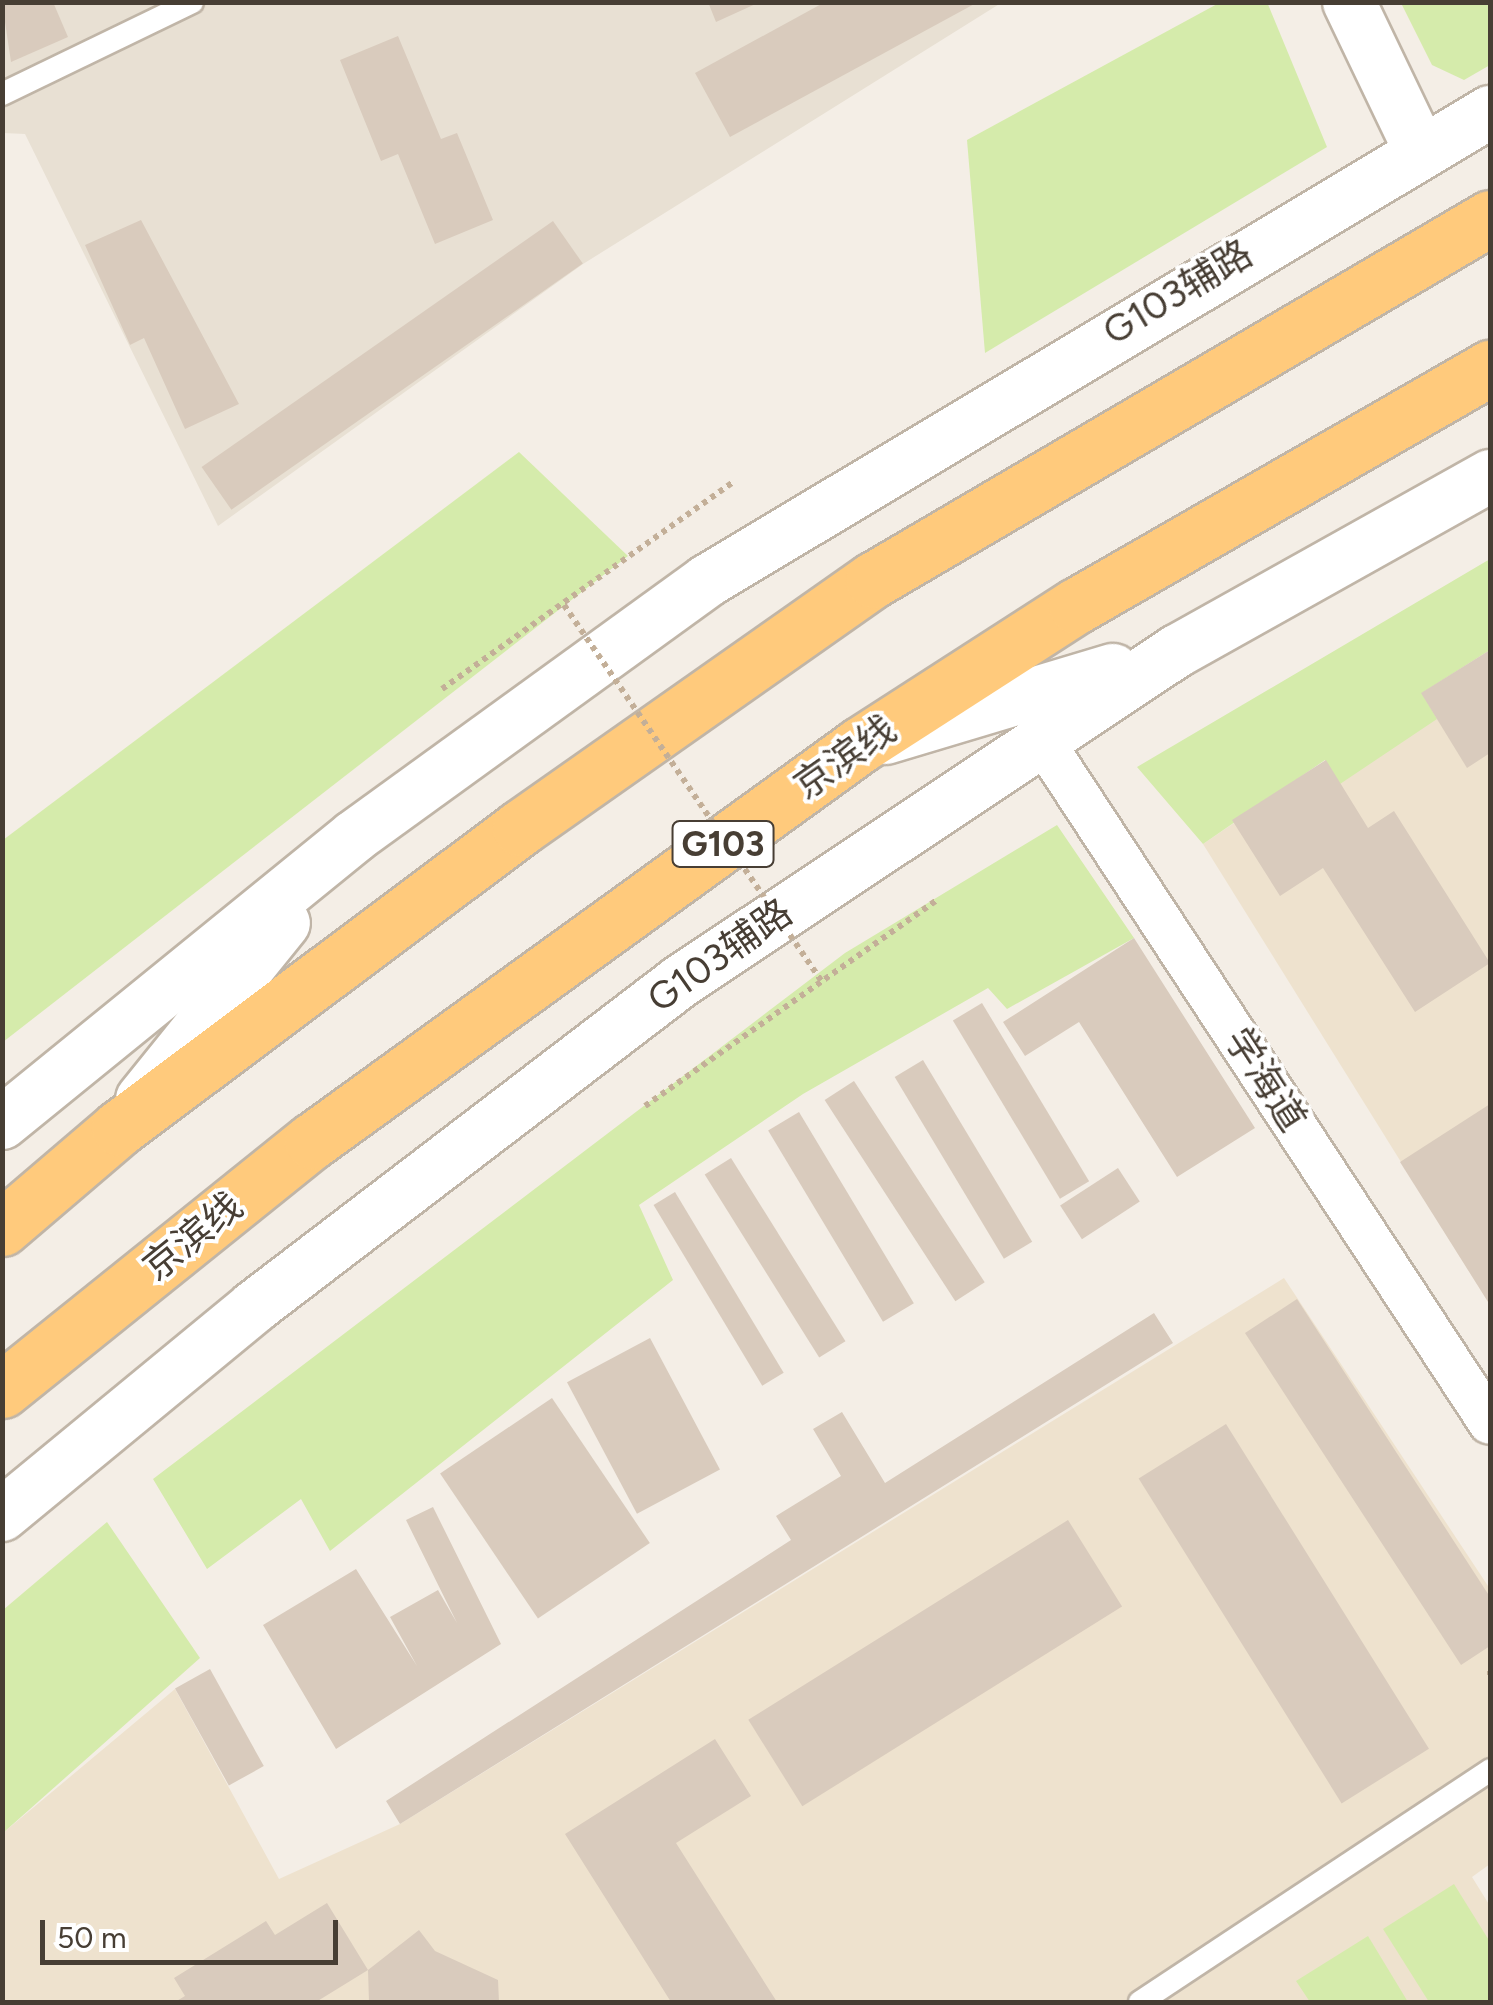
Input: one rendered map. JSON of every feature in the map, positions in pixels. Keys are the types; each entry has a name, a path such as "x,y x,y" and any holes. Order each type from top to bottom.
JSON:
{"highway":[{"path":"2,1228 119,1128 874,580 1490,218"},
{"name":"京滨线","path":"2,1390 312,1141 860,745 1076,606 1490,368"}],"street":[{"path":"1349,2 1420,150"},
{"name":"G103辅路","path":"2,1123 355,836 707,581 1420,150 1490,112"},
{"name":"G103辅路","path":"2,1515 254,1307 680,981 1040,737 1177,652 1490,476"},
{"path":"860,745 1177,652"},
{"name":"学海道","path":"1040,737 1490,1424"},
{"path":"119,1128 355,836"}],"lane":[{"path":"2,94 192,2"},
{"path":"1140,2002 1490,1770"}],"path":[{"path":"442,689 735,481"},
{"path":"564,605 822,980"},
{"path":"645,1106 938,899"}],"shaded area":[{"path":"3,3 1001,3 583,264 218,526 25,134 3,133"},
{"path":"1490,650 1490,1305 1203,844"},
{"path":"1284,1278 1490,1589 1490,1864 1472,1877 1490,1906 1490,2002 3,2002 3,1833 175,1689 279,1879 400,1824"}],"green space":[{"path":"1267,2 1327,147 985,353 967,140 1219,3"},
{"path":"1401,3 1490,3 1490,65 1464,80 1432,65"},
{"path":"519,452 628,556 3,1042 3,840"},
{"path":"1490,559 1490,650 1422,693 1437,719 1340,784 1325,760 1203,844 1137,767"},
{"path":"1057,825 1134,938 1007,1009 988,988 803,1094 639,1205 673,1280 330,1551 301,1499 207,1569 153,1479 845,953"},
{"path":"107,1522 200,1658 3,1833 3,1610"},
{"path":"1454,1884 1490,1942 1490,2002 1429,2002 1383,1929"},
{"path":"1368,1936 1408,2002 1310,2002 1296,1981"}],"building":[{"path":"2,2 53,2 68,37 11,62"},
{"path":"708,2 760,2 716,22"},
{"path":"825,2 978,2 730,137 695,73"},
{"path":"398,36 441,139 457,133 493,220 435,244 398,154 381,161 340,60"},
{"path":"141,220 239,404 185,429 144,338 130,345 85,245"},
{"path":"553,221 583,264 231,510 202,467"},
{"path":"1490,650 1490,753 1467,768 1421,693"},
{"path":"1326,760 1368,828 1394,811 1490,963 1415,1012 1323,868 1280,896 1232,820"},
{"path":"1134,938 1255,1128 1177,1177 1079,1022 1025,1056 1003,1022"},
{"path":"982,1003 1089,1181 1060,1199 953,1021"},
{"path":"923,1060 1032,1242 1004,1259 895,1077"},
{"path":"854,1081 985,1282 955,1301 825,1100"},
{"path":"1490,1104 1490,1305 1400,1162"},
{"path":"799,1112 914,1303 883,1322 768,1131"},
{"path":"731,1158 845,1341 819,1358 705,1174"},
{"path":"1118,1168 1140,1202 1082,1239 1060,1206"},
{"path":"675,1192 784,1373 762,1386 654,1205"},
{"path":"1297,1299 1490,1597 1490,1646 1461,1665 1245,1333"},
{"path":"1154,1313 1173,1343 400,1824 386,1801 791,1540 776,1516 841,1476 813,1429 842,1412 885,1483"},
{"path":"650,1338 720,1470 637,1514 567,1382"},
{"path":"552,1398 650,1543 538,1619 440,1473"},
{"path":"1226,1424 1429,1749 1342,1803 1139,1479"},
{"path":"433,1507 501,1644 336,1749 263,1625 356,1569 417,1666 390,1617 438,1590 457,1623 406,1520"},
{"path":"1068,1520 1122,1607 802,1806 748,1720"},
{"path":"210,1669 264,1766 229,1785 175,1688"},
{"path":"715,1739 751,1796 676,1843 777,2002 671,2002 565,1834"},
{"path":"327,1903 368,1970 316,2002 175,2002 185,1996 174,1978 266,1921 275,1935"},
{"path":"419,1930 435,1951 498,1980 499,2002 369,2002 368,1970"}]}
